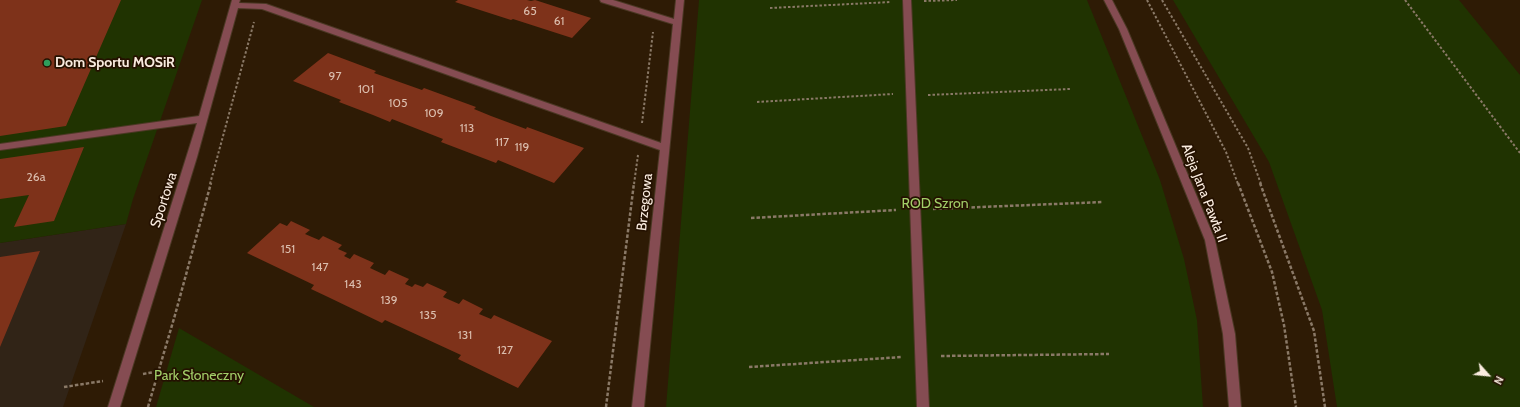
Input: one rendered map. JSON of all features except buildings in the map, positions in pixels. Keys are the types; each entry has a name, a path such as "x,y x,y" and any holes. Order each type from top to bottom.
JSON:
{"street":[{"path":"604,0 678,23"},
{"name":"Brzegowa","path":"638,407 680,0"},
{"name":"Aleja Jana Pawła II","path":"1108,0 1123,30 1210,240 1229,334 1235,407"},
{"path":"907,1 923,407"},
{"path":"235,3 263,6 665,148"},
{"name":"Sportowa","path":"114,407 192,157 235,3"},
{"path":"0,147 202,119"}],"path":[{"path":"770,8 957,0"},
{"path":"1147,0 1226,152 1272,272 1284,326 1296,407"},
{"path":"1162,0 1248,148 1314,331 1325,407"},
{"path":"1405,0 1520,153"},
{"path":"148,407 175,315 258,6"},
{"path":"606,407 655,16"},
{"path":"757,102 1070,88"},
{"path":"751,218 915,209 1103,202"},
{"path":"748,367 921,356 1110,354"}],"shaded area":[{"path":"126,224 63,407 0,407 0,243"}],"green space":[{"path":"0,0 202,0 133,199 126,224 0,243"},
{"name":"ROD Szron","path":"699,0 1087,0 1160,180 1184,259 1197,320 1203,407 666,407"},
{"path":"1173,0 1459,0 1520,75 1520,407 1337,407 1322,310 1269,162"},
{"name":"Park Słoneczny","path":"179,328 314,407 156,407"}],"place":[{"name":"Dom Sportu MOSiR","path":"47,63"}]}
